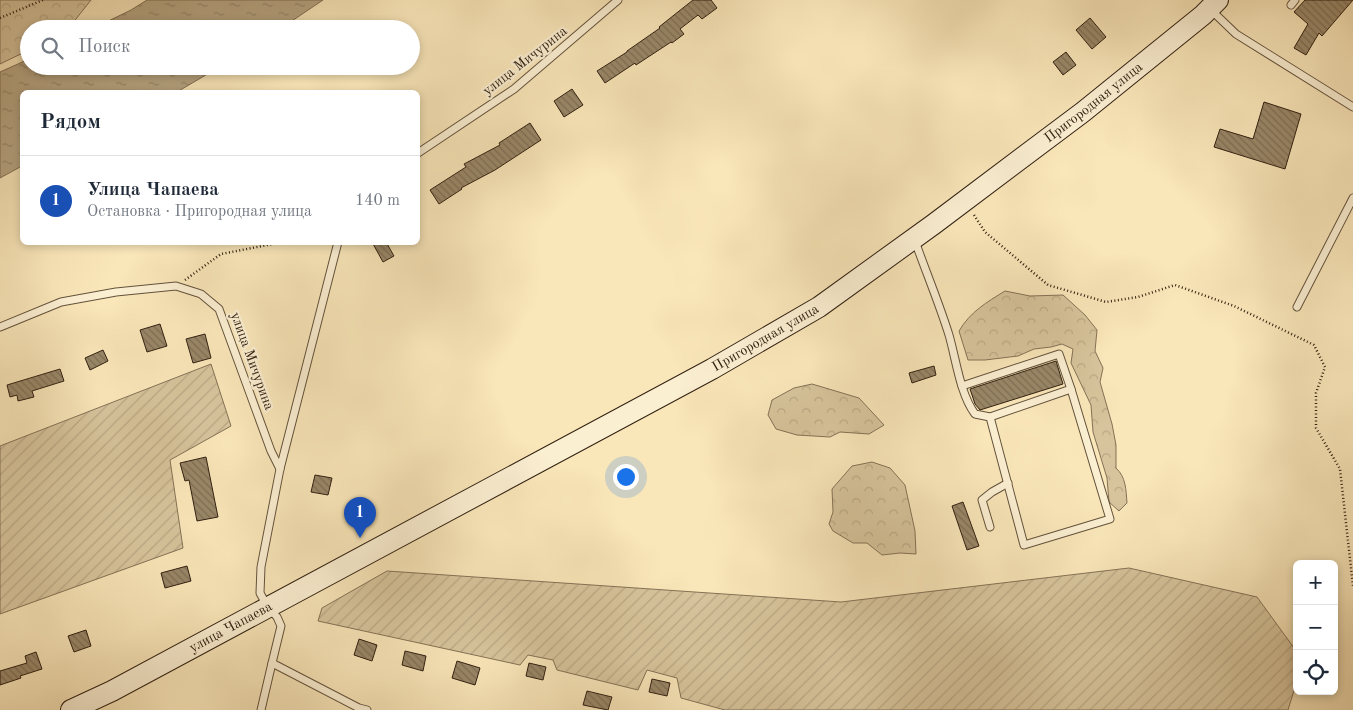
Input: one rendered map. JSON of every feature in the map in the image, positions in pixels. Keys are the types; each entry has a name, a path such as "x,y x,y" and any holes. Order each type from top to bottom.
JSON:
{"street":[{"name":"Пригородная улица","path":"267,606 712,369 819,307 1082,112 1214,4"},
{"name":"улица Чапаева","path":"71,710 112,690 267,606"}],"lane":[{"name":"улица Мичурина","path":"420,152 514,89 618,0"},
{"path":"1214,4 1236,34 1353,107"},
{"path":"1297,307 1353,198"},
{"path":"914,238 948,333 962,386 970,409 975,414 990,417 1071,389"},
{"name":"улица Мичурина","path":"267,606 260,593 261,567 280,469 337,245"},
{"name":"улица Мичурина","path":"0,328 61,302 116,292 176,286 201,294 219,309 271,451 280,469"},
{"path":"962,386 1059,354 1110,519 1024,545 990,417"},
{"path":"990,527 982,500 1008,483"},
{"name":"улица Чапаева","path":"261,710 281,626 277,616 267,606"},
{"path":"272,663 359,708 367,710"}],"path":[{"path":"0,18 43,0"},
{"path":"964,201 985,232 1048,285 1106,302 1138,297 1175,285 1234,306 1314,345 1325,367 1316,393 1316,428 1340,469 1353,586"},
{"path":"176,286 221,254 268,245"}],"green space":[{"path":"0,0 91,0 75,20 20,20 20,54 0,64"},
{"path":"1005,291 1030,296 1063,295 1085,315 1097,330 1095,351 1103,368 1100,382 1116,445 1116,468 1122,475 1126,489 1127,503 1119,511 1109,502 1107,478 1093,432 1091,405 1071,363 1073,349 1062,344 1034,349 1018,356 968,360 959,331 963,324 985,303"},
{"path":"211,364 231,426 170,460 183,548 0,614 0,446"},
{"path":"812,384 859,398 884,425 869,434 840,432 830,437 797,435 776,429 768,415 772,400 794,388"},
{"path":"872,462 890,468 905,485 915,531 916,554 882,555 867,543 853,543 833,531 829,524 833,512 832,489 852,466"},
{"path":"1129,568 1257,597 1293,646 1293,694 1288,710 725,710 681,698 677,678 647,670 638,690 557,670 553,660 528,655 520,665 318,621 322,608 387,571 841,602"}],"water":[{"path":"147,0 323,0 293,20 110,20"},
{"path":"20,63 20,75 206,75 180,90 20,90 20,167 0,178 0,72"}],"building":[{"path":"693,0 711,0 717,8 702,19 698,15 680,29 684,34 672,43 636,65 635,63 605,83 597,71 660,28"},
{"path":"1305,0 1353,0 1322,36 1319,33 1306,55 1294,48 1308,24 1294,12"},
{"path":"1090,18 1106,37 1092,49 1076,30"},
{"path":"1066,52 1076,65 1063,75 1053,62"},
{"path":"572,89 583,105 564,117 554,101"},
{"path":"1264,102 1301,114 1285,169 1214,147 1220,129 1253,139"},
{"path":"530,123 541,140 495,170 461,188 439,204 430,190 466,167 464,164 500,145 499,143"},
{"path":"374,245 388,245 394,256 383,262"},
{"path":"160,324 167,346 147,352 140,330"},
{"path":"205,334 211,358 193,363 186,339"},
{"path":"103,350 108,361 90,370 85,358"},
{"path":"1056,361 1063,384 980,410 975,404 970,389"},
{"path":"934,366 936,375 912,383 909,373"},
{"path":"60,369 64,381 32,391 34,397 18,401 17,395 10,397 7,385"},
{"path":"206,457 218,517 197,521 189,480 185,481 180,463"},
{"path":"315,475 332,478 328,495 311,492"},
{"path":"963,502 979,546 967,550 952,506"},
{"path":"187,566 191,581 165,588 161,573"},
{"path":"86,630 91,646 74,652 68,636"},
{"path":"359,639 377,645 372,661 354,655"},
{"path":"405,651 426,656 423,671 402,665"},
{"path":"36,652 42,669 0,685 0,671 27,663 25,656"},
{"path":"457,661 480,668 475,685 452,678"},
{"path":"529,663 546,667 543,680 526,676"},
{"path":"652,679 670,683 667,696 649,692"},
{"path":"587,691 612,697 608,710 583,705"}],"place":[{"name":"Улица Чапаева","path":"360,538"}]}
